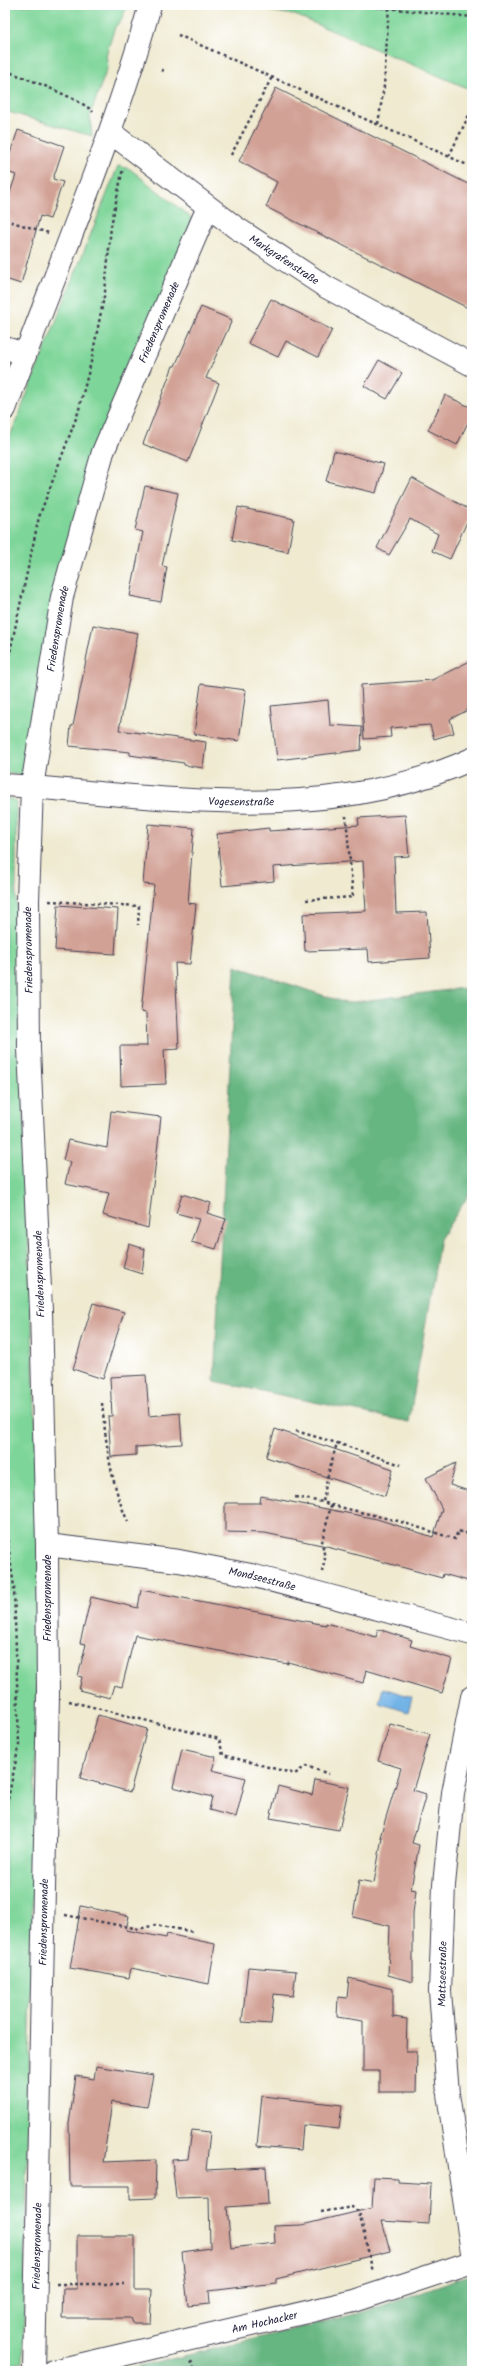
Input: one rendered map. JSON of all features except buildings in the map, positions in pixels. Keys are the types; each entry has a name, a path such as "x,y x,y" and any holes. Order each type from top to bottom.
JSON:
{"street":[{"path":"5,409 15,351 70,240 110,132 150,5"},
{"name":"Markgrafenstraße","path":"110,132 208,207 326,287 472,365"},
{"name":"Friedenspromenade","path":"34,2371 37,2284 42,1910 48,1695 47,1545 41,1311 29,1049 28,900 32,787 62,597 104,452 208,207"},
{"name":"Vogesenstraße","path":"5,785 196,802 272,803 344,797 411,783 441,773 472,759"},
{"name":"Mondseestraße","path":"47,1545 179,1561 265,1578 472,1634"},
{"name":"Mattseestraße","path":"472,1697 453,1793 444,1885 440,1991 448,2094 472,2252"},
{"name":"Am Hochacker","path":"53,2371 202,2338 354,2301 472,2262"}],"path":[{"path":"358,5 388,6 472,17"},
{"path":"378,124 384,86 388,6"},
{"path":"178,35 472,167"},
{"path":"161,70 166,71"},
{"path":"5,72 19,75 90,108 110,132"},
{"path":"231,155 272,77"},
{"path":"449,156 472,109"},
{"path":"5,687 11,646 39,517 78,412 92,362 105,292 111,226 124,162 134,151"},
{"path":"5,220 70,240"},
{"path":"306,900 353,897 344,797"},
{"path":"28,900 140,906 138,925"},
{"path":"102,1403 107,1451 120,1504 128,1522"},
{"path":"296,1431 337,1443 401,1465"},
{"path":"323,1502 326,1478 337,1443"},
{"path":"295,1496 398,1521 455,1539 458,1531 472,1535"},
{"path":"317,1592 325,1559 322,1542 331,1505"},
{"path":"5,1522 14,1587 19,1745 5,1814"},
{"path":"48,1695 219,1739 223,1755 295,1774 306,1766 329,1774"},
{"path":"42,1910 139,1929 155,1924 194,1932"},
{"path":"321,2212 352,2206 359,2212 378,2293"},
{"path":"37,2284 124,2284"}],"green space":[{"path":"5,5 127,5 122,19 115,27 106,55 108,66 90,115 92,136 5,111"},
{"path":"259,5 472,5 472,90 295,15 270,11"},
{"path":"118,166 130,169 193,219 55,596 22,775 5,773 5,449"},
{"path":"5,797 16,801 16,898 40,1547 23,2362 5,2366"},
{"path":"235,966 346,1003 472,987 472,1190 440,1239 409,1422 214,1381"},
{"path":"472,2274 472,2371 122,2371 360,2313"}],"water":[{"path":"383,1688 412,1697 408,1712 379,1703"}]}
